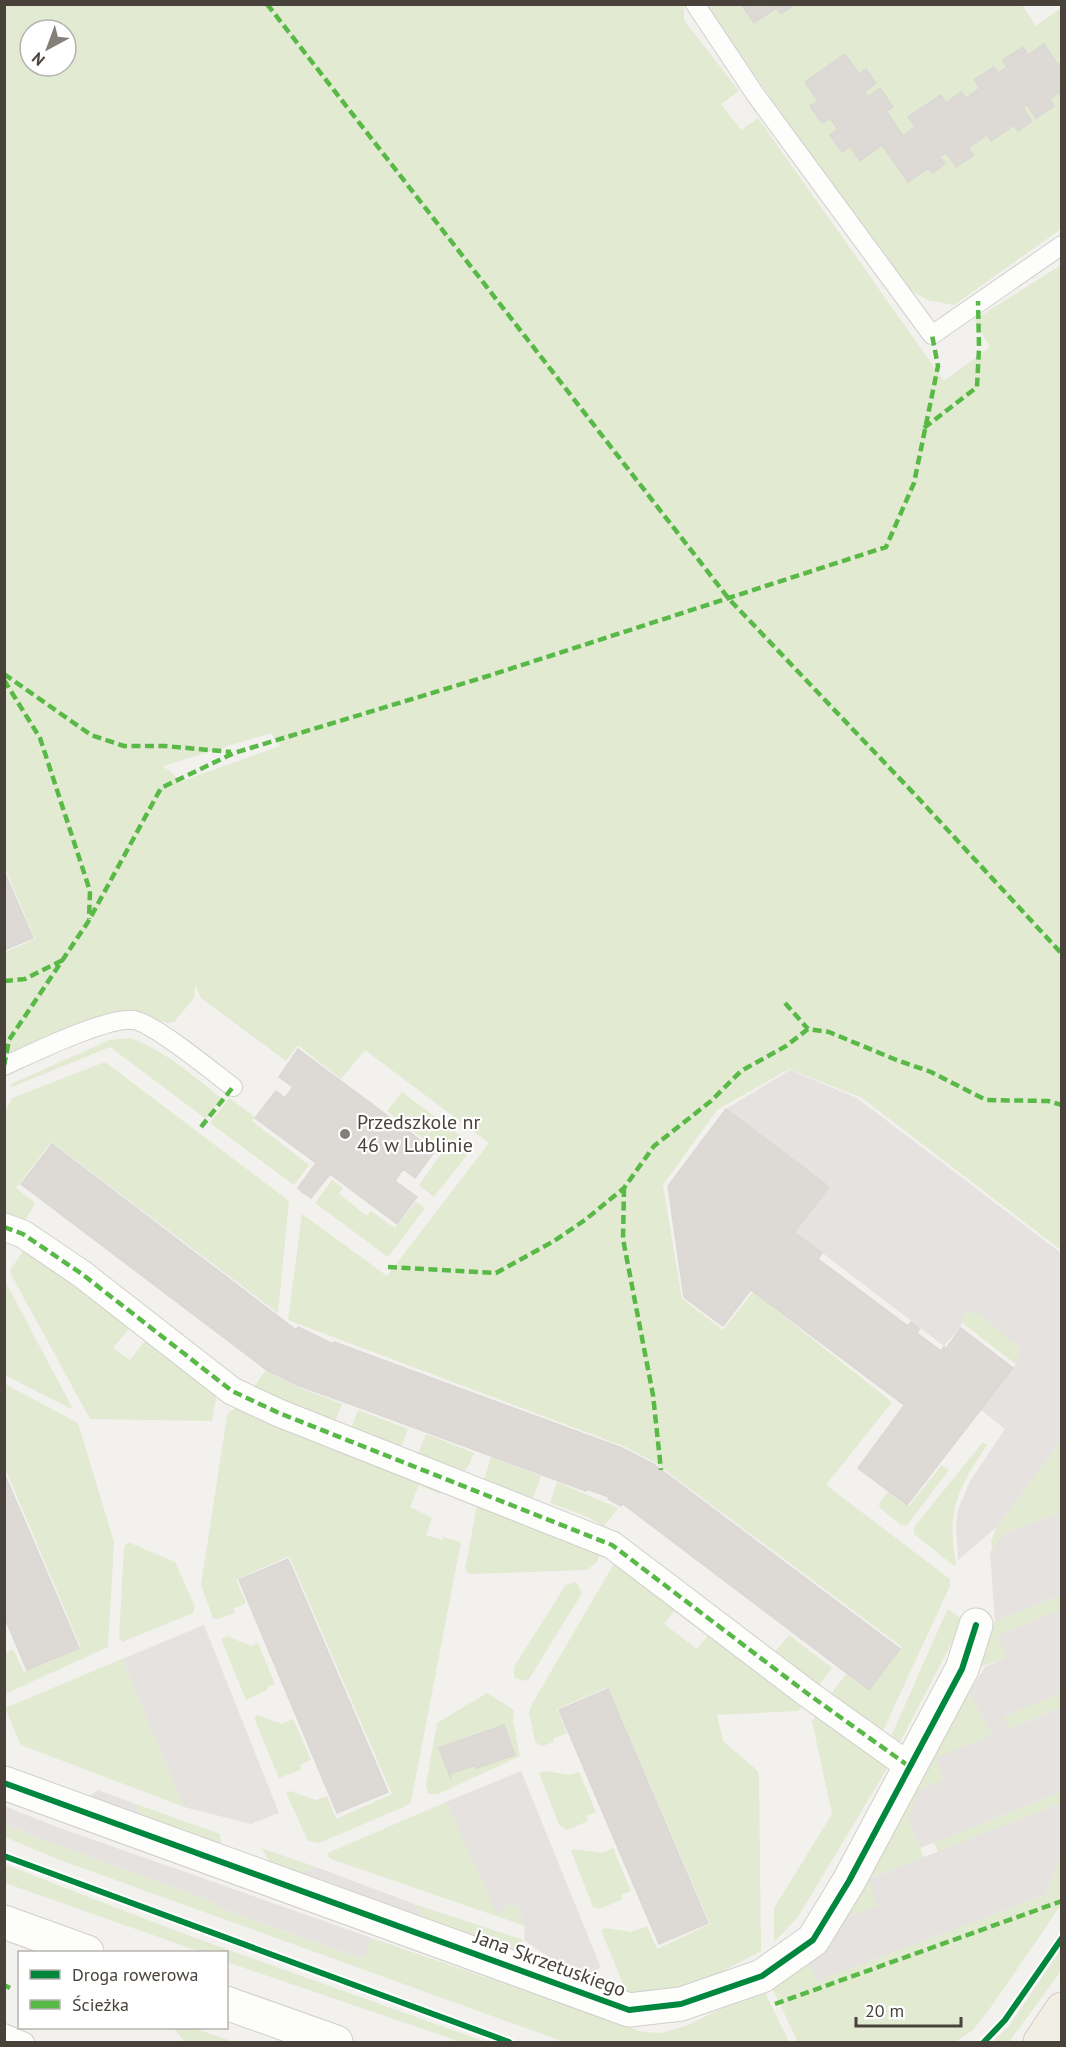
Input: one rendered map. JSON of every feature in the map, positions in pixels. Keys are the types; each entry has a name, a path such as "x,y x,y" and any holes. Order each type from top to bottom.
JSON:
{"main road":[{"path":"1040,2043 1062,2009"}],"street":[{"path":"4,1227 24,1234 82,1274 232,1391 279,1413 612,1545 808,1694 910,1767"},
{"name":"Jana Skrzetuskiego","path":"4,1783 629,2010 681,2004 762,1976 813,1940 849,1881 962,1669 976,1625"},
{"path":"4,1923 81,1951"},
{"path":"228,2004 336,2043"}],"lane":[{"path":"695,4 755,94 932,335 1062,244"},
{"path":"4,1066 111,1022 135,1020 162,1034 233,1087"},
{"path":"4,2033 25,2043"}],"green space":[{"path":"4,5 684,5 684,20 739,91 721,104 741,130 758,118 944,381 990,347 974,320 1061,265 1061,1250 862,1098 789,1069 717,1110 663,1185 682,1299 723,1330 753,1292 892,1402 826,1485 950,1579 950,1586 881,1735 831,1694 846,1674 869,1691 902,1647 654,1462 623,1446 288,1320 302,1214 387,1276 489,1143 365,1050 341,1079 298,1045 286,1061 201,998 195,985 194,998 174,1022 167,1023 127,1011 110,1013 5,1059 5,952 35,939 4,866","holes":["271,733 280,746 182,781 163,766"]},
{"path":"708,5 1022,5 1036,26 1061,8 1061,229 954,305 927,300 904,286 708,9"},
{"path":"131,1038 167,1057 221,1098 206,1119 110,1047 12,1087 11,1084 110,1040"},
{"path":"105,1062 289,1201 278,1313 51,1142 16,1188 35,1203 25,1221 5,1218 5,1112 12,1098"},
{"path":"402,1092 474,1146 434,1197 419,1185 442,1153 387,1111"},
{"path":"229,1098 255,1117 252,1121 309,1165 294,1185 210,1123"},
{"path":"332,1180 343,1188 339,1194 367,1216 371,1211 395,1228 416,1202 425,1208 388,1257 315,1203"},
{"path":"24,1250 35,1255 126,1323 129,1329 113,1348 130,1360 147,1338 217,1391 212,1421 90,1419 12,1276 10,1270"},
{"path":"5,1281 72,1407 71,1409 5,1375"},
{"path":"977,1311 1019,1347 1016,1362 1014,1363 961,1322 962,1315"},
{"path":"265,1371 342,1404 334,1424 251,1391"},
{"path":"5,1384 78,1423 114,1542 108,1647 5,1694 5,1653 13,1649 24,1672 81,1648 5,1468"},
{"path":"237,1408 440,1489 440,1494 419,1485 410,1507 432,1518 426,1535 461,1542 411,1802 319,1843 308,1841 286,1793 291,1791 315,1800 327,1796 336,1819 392,1794 289,1556 236,1580 246,1603 233,1609 235,1613 218,1619 213,1618 201,1585 227,1416 229,1412"},
{"path":"358,1410 408,1429 400,1450 350,1431"},
{"path":"426,1434 474,1453 466,1471 418,1454"},
{"path":"1061,1440 1061,1512 1003,1534 992,1549 991,1541 997,1527"},
{"path":"983,1442 987,1445 957,1501 953,1529 956,1564 954,1566 914,1534 914,1527"},
{"path":"491,1457 541,1476 533,1498 484,1480"},
{"path":"942,1465 949,1470 907,1525 901,1525 880,1508 879,1504 888,1492 908,1507"},
{"path":"557,1482 618,1508 604,1526 583,1515 550,1503"},
{"path":"477,1505 601,1552 596,1563 587,1570 470,1574 465,1570"},
{"path":"128,1542 175,1562 195,1607 193,1613 122,1642 119,1637 124,1547"},
{"path":"615,1562 696,1623 695,1627 674,1611 664,1624 697,1649 711,1632 803,1703 799,1711 717,1715 723,1741 758,1771 759,1776 761,1951 683,1992 627,1994 601,1930 606,1928 631,1932 647,1926 657,1949 710,1924 608,1687 557,1709 567,1733 553,1739 554,1742 542,1746 535,1742 529,1713 532,1704"},
{"path":"573,1582 577,1583 582,1593 529,1679 524,1681 514,1677 514,1667 565,1586"},
{"path":"1061,1595 1061,1609 999,1636 1006,1657 979,1668 977,1666 995,1621"},
{"path":"947,1610 960,1618 951,1644 897,1748 889,1741"},
{"path":"789,1635 832,1668 818,1686 774,1653"},
{"path":"227,1636 251,1646 258,1643 275,1684 246,1700 221,1639"},
{"path":"122,1659 184,1807 21,1745 5,1708"},
{"path":"487,1693 514,1710 513,1721 520,1756 438,1794 428,1794 426,1785 437,1723"},
{"path":"966,1693 969,1693 992,1735 937,1758 943,1781 908,1818 924,1858 870,1878 877,1906 838,1920"},
{"path":"1061,1693 1061,1707 1008,1729 1003,1717"},
{"path":"257,1715 282,1724 293,1719 311,1760 300,1765 302,1769 279,1778 254,1718"},
{"path":"816,1716 888,1767 798,1917 774,1942 774,1908 832,1814 812,1721"},
{"path":"546,1771 570,1775 579,1772 596,1812 586,1816 588,1821 567,1830 559,1825 539,1773"},
{"path":"1061,1792 1061,1803 938,1852 934,1842"},
{"path":"446,1802 498,1915 507,1905 517,1906 525,1926 331,1859 328,1856 328,1853"},
{"path":"133,1803 220,1834 221,1842 218,1845 145,1820"},
{"path":"4,1824 211,1901 222,1909 362,1959 372,1938 643,2032 662,2033 688,2025 763,1988 789,2042 564,2042 60,1860 5,1837"},
{"path":"261,1848 316,1867 294,1875 272,1865"},
{"path":"613,1848 631,1891 621,1895 623,1899 600,1909 593,1907 571,1851 573,1849 602,1853"},
{"path":"1061,1857 1061,1905 973,2030 955,2042 798,2042 770,1984 805,1962 811,1966 817,1981 1045,1895"},
{"path":"4,1864 176,1931 486,2042 461,2042 228,1962 228,1951 198,1951 5,1883"},
{"path":"414,1904 524,1940 511,1950 425,1923"},
{"path":"1061,1949 1061,1971 1009,2042 992,2042 1009,2026"},
{"path":"174,2029 197,2029 234,2042 185,2042"}],"shaded area":[{"path":"790,1070 857,1098 1061,1253 1061,1440 997,1527 958,1560 956,1525 958,1509 970,1481 1005,1429 981,1410 1014,1368 1020,1351 1019,1347 977,1312 972,1311 962,1315 961,1327 944,1346 795,1232 829,1187 726,1109"},
{"path":"1061,1512 1061,1595 995,1621 990,1552 1003,1534"},
{"path":"1061,1609 1061,1693 1003,1717 1009,1729 1061,1707 1061,1792 920,1848 908,1818 918,1791 943,1780 936,1758 992,1735 969,1693 985,1667 1006,1657 998,1636"},
{"path":"204,1625 279,1813 251,1824 184,1807 122,1659"},
{"path":"521,1771 601,1968 577,1977 524,1940 525,1926 517,1906 507,1905 498,1916 446,1802"},
{"path":"98,1790 133,1803 145,1820 86,1799"},
{"path":"1061,1803 1061,1857 1045,1895 817,1981 810,1966 805,1962 838,1920 877,1906 869,1879"},
{"path":"4,1806 57,1827 372,1938 363,1959 222,1909 211,1901 5,1824"},
{"path":"316,1867 414,1904 425,1923 294,1875"}],"building":[{"path":"741,4 795,4 781,14 776,8 754,23"},
{"path":"1044,44 1058,65 1062,63 1062,91 1050,99 1054,106 1036,118 1027,105 1023,108 1032,121 1018,131 1014,125 991,141 987,135 968,148 974,155 956,167 946,152 940,157 945,164 932,173 929,168 908,182 882,145 860,161 850,146 842,152 830,135 838,129 830,118 822,123 810,106 818,101 805,82 845,54 859,74 866,69 876,83 864,92 868,97 880,88 893,107 886,111 903,136 915,127 908,117 941,95 946,103 961,92 966,98 980,88 974,80 994,67 998,73 1007,67 1003,60 1023,47 1028,55"},
{"path":"4,871 33,938 4,950"},
{"name":"Przedszkole nr 46 w Lublinie","path":"298,1049 435,1151 415,1178 403,1169 395,1181 417,1197 397,1224 330,1174 311,1198 302,1192 298,1188 316,1163 255,1118 276,1091 285,1098 293,1087 279,1077"},
{"path":"726,1109 829,1187 723,1326 684,1297 668,1186"},
{"path":"52,1144 296,1330 298,1327 333,1344 334,1342 622,1448 653,1464 900,1649 869,1690 623,1504 621,1506 608,1499 609,1497 587,1489 586,1491 297,1385 268,1371 21,1184"},
{"path":"794,1232 822,1253 818,1259 908,1326 911,1322 920,1329 917,1333 941,1351 944,1347 946,1349 904,1405 751,1290"},
{"path":"961,1328 1013,1368 907,1505 858,1468"},
{"path":"4,1473 79,1648 27,1670 4,1616"},
{"path":"288,1559 388,1792 337,1813 239,1580"},
{"path":"608,1689 708,1923 659,1944 559,1710"},
{"path":"504,1725 515,1755 450,1774 451,1779 439,1748"}],"marked path":[{"path":"267,4 729,599 1062,954"},
{"path":"924,428 977,387 978,301"},
{"path":"4,1066 9,1040 88,922 161,788 234,753 488,676 886,547 914,483 938,366 932,335"},
{"path":"4,674 91,735 124,746 165,746 231,752"},
{"path":"4,680 40,738 90,891 89,919"},
{"path":"4,981 25,979 63,960"},
{"path":"785,1003 808,1029"},
{"path":"388,1267 496,1273 554,1241 585,1220 624,1188 654,1146 711,1101 741,1071 786,1046 808,1029 829,1032 931,1072 986,1100 1048,1101 1062,1105"},
{"path":"201,1127 233,1087"},
{"path":"624,1188 623,1239 653,1395 661,1470"},
{"path":"4,1227 23,1234 82,1274 232,1391 279,1413 612,1545 808,1694 910,1767"},
{"path":"775,2004 1062,1901"},
{"path":"4,1985 10,1988"}],"cycle path":[{"path":"4,1783 629,2010 681,2004 762,1976 813,1940 849,1881 962,1669 976,1625"},
{"path":"4,1856 509,2042"},
{"path":"984,2042 1005,2020 1062,1938"}],"place":[{"name":"Przedszkole nr 46 w Lublinie","path":"345,1134"}]}
